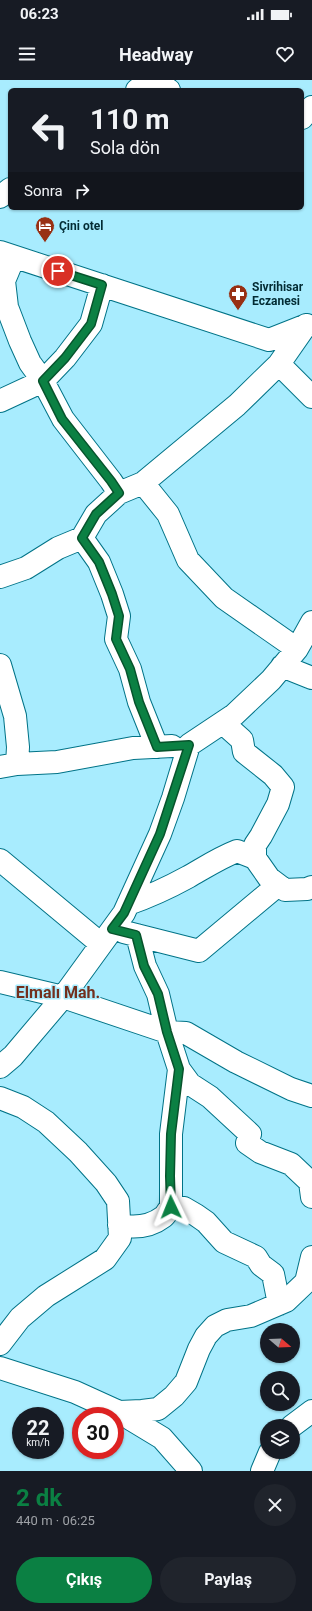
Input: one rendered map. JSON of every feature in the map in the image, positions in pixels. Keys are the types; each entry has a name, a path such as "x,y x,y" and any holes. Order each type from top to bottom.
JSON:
{"street":[{"path":"140,88 151,80 165,88"},
{"path":"304,116 312,107"},
{"path":"0,197 8,191"},
{"path":"119,493 62,419 43,381 30,363 7,307 4,281 7,255 269,340 309,324"},
{"path":"0,401 43,381 65,358 91,324 102,285"},
{"path":"0,577 26,568 58,548 82,538 96,514 119,493 143,482 237,405 279,364 309,324"},
{"path":"279,364 312,397"},
{"path":"143,482 168,514 188,560 224,598 297,649"},
{"path":"82,538 99,562 112,594 119,616 116,639 130,669 139,702 157,747"},
{"path":"8,766 57,762 98,753 189,745 234,715 260,690 297,649 312,622"},
{"path":"0,665 15,716 18,747 8,766"},
{"path":"282,666 312,678"},
{"path":"223,723 242,740 244,752 273,775 283,787 278,804 255,845 255,858 268,878 285,890 307,889 312,887"},
{"path":"0,1067 13,1056 64,997 106,936 124,913 160,834 189,745"},
{"path":"128,904 148,897 187,878 210,863 237,851 255,858"},
{"path":"0,860 106,936 136,935 200,951 278,885"},
{"path":"136,935 144,966 158,994 167,1032 179,1069 190,1084 210,1097 250,1134 247,1143 260,1152 291,1164 310,1182 312,1197"},
{"path":"0,982 64,997 167,1032 186,1034 236,1062 291,1089 312,1096"},
{"path":"119,1226 140,1227 146,1225 164,1217 171,1207 171,1134 179,1069"},
{"path":"0,1098 23,1107 46,1122 78,1152 106,1183 118,1201 120,1238 104,1259 41,1301 20,1318 0,1344"},
{"path":"171,1207 184,1208 196,1215 206,1222 224,1242 256,1257 261,1265 272,1274 279,1304"},
{"path":"124,1412 158,1409 174,1396 186,1382 199,1349 206,1336 215,1326 227,1320 251,1316 286,1301 306,1282 312,1257"},
{"path":"0,1368 74,1392 108,1407"},
{"path":"300,1420 312,1411"},
{"path":"124,1415 162,1438 191,1471"},
{"path":"262,1471 267,1459"}],"place":[{"name":"Çini otel","path":"45,243"},
{"name":"Sivrihisar Eczanesi","path":"238,311"}],"district":[{"name":"Elmalı Mah.","path":"58,992"}],"route":[{"path":"58,271 102,285 91,324 65,358 43,381 62,419 119,493 96,514 82,538 99,562 112,594 119,616 116,639 130,669 139,702 157,747 189,745 160,834 124,913 112,929 136,935 144,966 158,994 167,1032 179,1069 171,1134 171,1207"}]}
